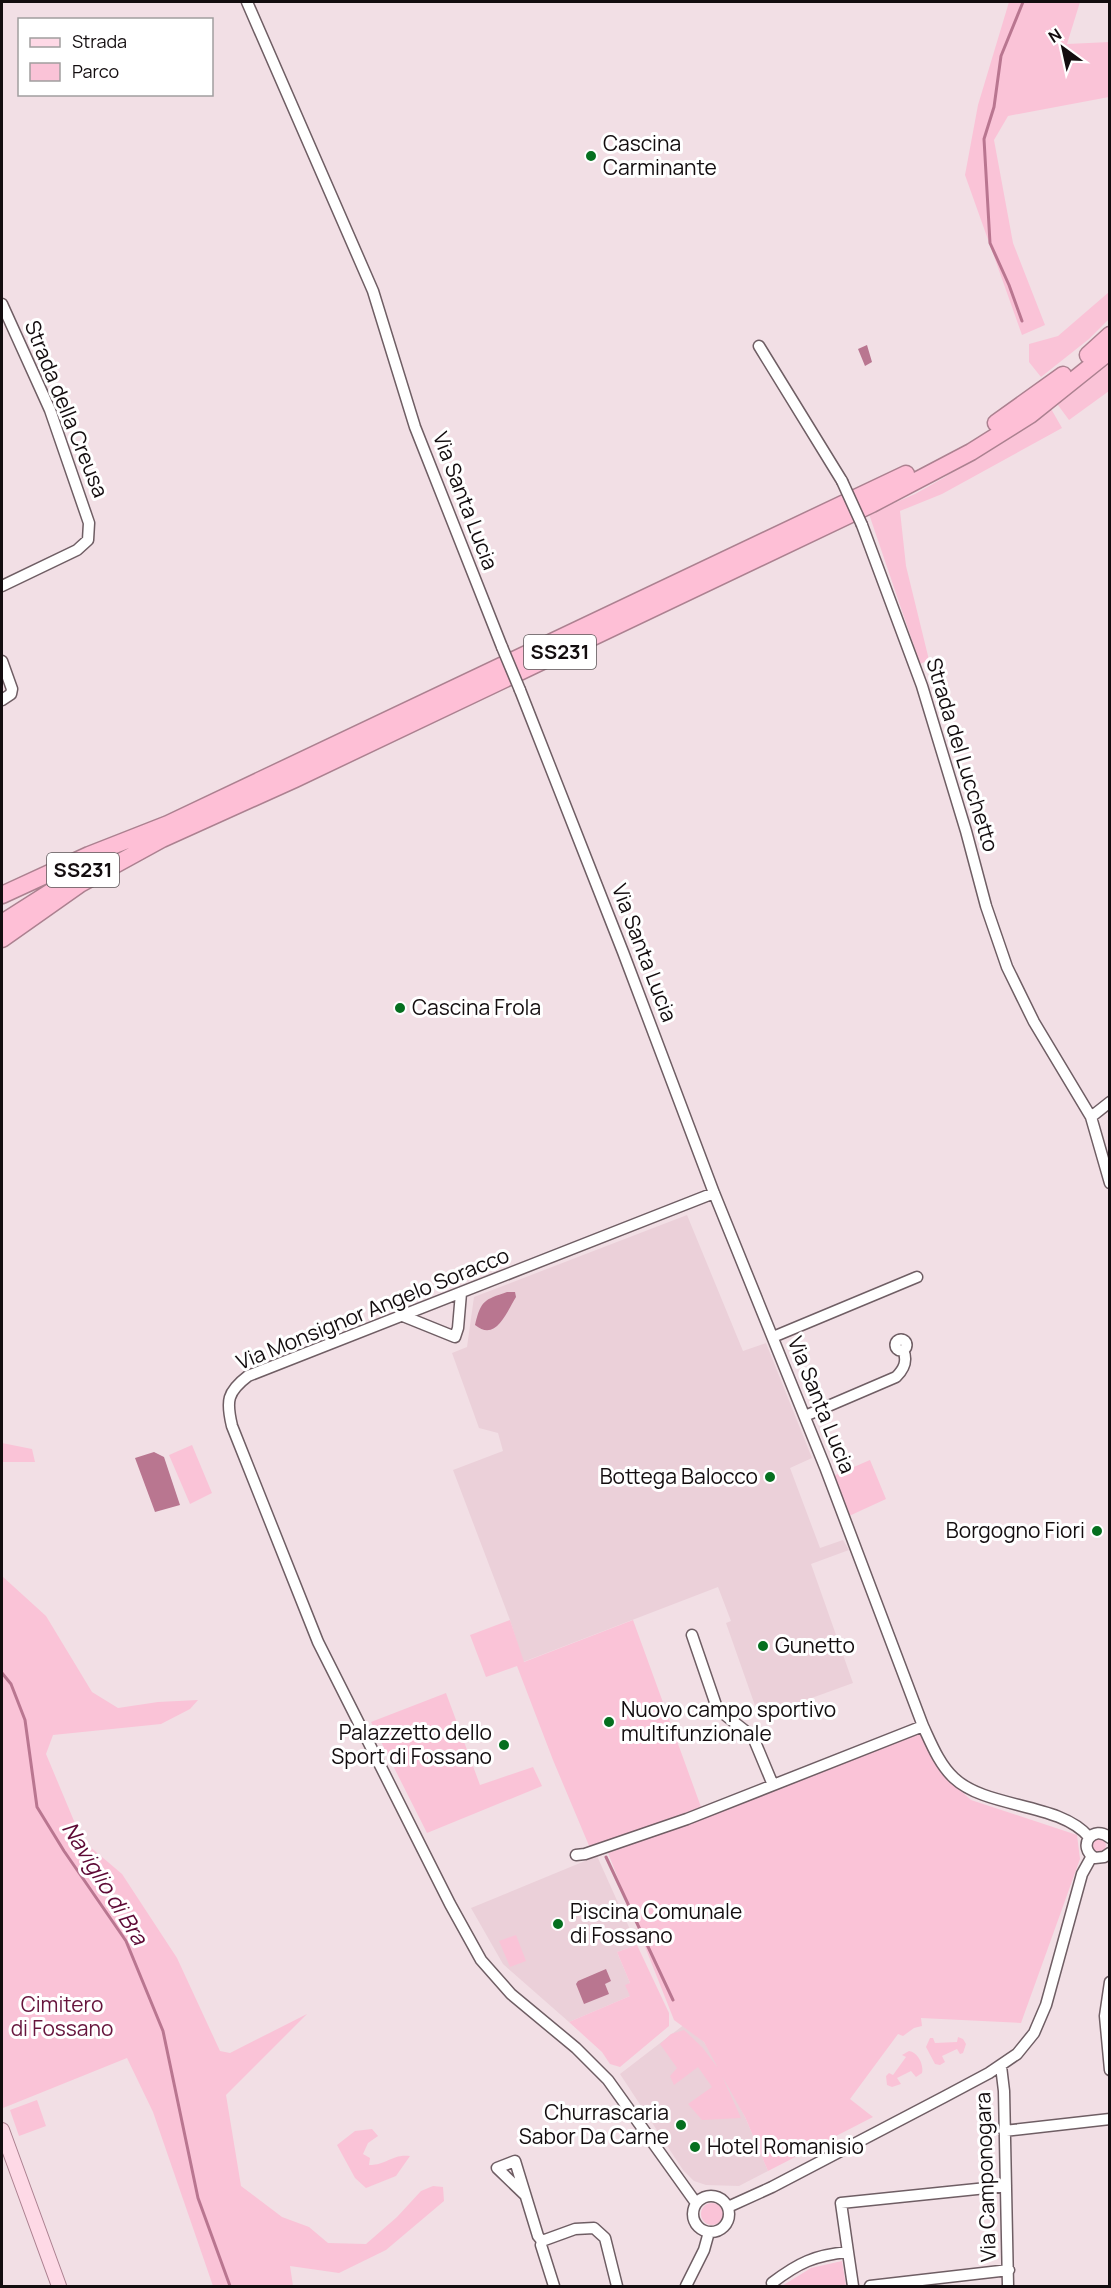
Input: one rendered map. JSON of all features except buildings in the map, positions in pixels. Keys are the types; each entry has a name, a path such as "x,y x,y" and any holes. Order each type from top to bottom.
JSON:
{"highway":[{"name":"SS231","path":"2,922 70,877 168,824 866,494 960,446 1014,411 1110,335"},
{"name":"SS231","path":"2,939 80,884 162,839 295,779 861,509 971,452 1030,415 1110,351"},
{"path":"2,895 90,855 168,824"}],"main road":[{"path":"2,2130 59,2286"}],"street":[{"name":"Via Santa Lucia","path":"247,2 373,291 415,427 623,952 714,1193 805,1416 923,1726 946,1769 962,1784 1074,1824 1089,1837"},
{"name":"Strada della Creusa","path":"2,304 50,410 89,523 88,540 77,550 2,586"},
{"name":"Strada del Lucchetto","path":"759,346 842,481 862,525 922,686 986,906 1007,967 1034,1022 1091,1117 1110,1183"},
{"path":"2,661 12,689 11,694 2,700"},
{"path":"1091,1117 1110,1102"},
{"name":"Via Monsignor Angelo Soracco","path":"696,2203 608,2080 576,2048 511,1994 481,1960 429,1863 318,1642 232,1426 228,1400 238,1384 248,1376 714,1193"},
{"path":"773,1337 917,1277"},
{"path":"403,1316 455,1337 461,1293"},
{"path":"805,1416 896,1377 905,1365 903,1350"},
{"path":"692,1635 716,1705 720,1711 753,1737 773,1785"},
{"path":"576,1854 585,1854 627,1840 923,1726"},
{"path":"1109,1853 1101,1858 1092,1856 1086,1848 1089,1837 1099,1832 1110,1838"},
{"path":"728,2206 772,2187 1001,2066 1017,2054 1034,2032 1046,2005 1082,1874 1092,1856"},
{"path":"1110,1982 1105,2016 1110,2070"},
{"name":"Via Camponogara","path":"1001,2066 1004,2091 1008,2286"},
{"path":"1004,2131 1110,2118"},
{"path":"853,2286 841,2204 1006,2186"},
{"path":"525,2195 538,2236 542,2241 541,2245 554,2286"},
{"path":"709,2195 724,2200 728,2206 730,2214 723,2228 717,2231 702,2230 693,2218 696,2203 709,2195"},
{"path":"542,2241 575,2229 594,2228 605,2238 617,2286"},
{"path":"685,2286 696,2267 709,2232"},
{"path":"772,2283 791,2269 815,2257 848,2252"},
{"path":"870,2286 942,2282 1009,2270"}],"shaded area":[{"path":"867,345 872,362 865,366 858,349"},
{"path":"687,1215 743,1351 766,1343 812,1458 790,1468 820,1548 843,1540 849,1550 811,1564 853,1683 759,1717 726,1623 731,1621 718,1587 523,1662 510,1620 453,1470 503,1451 498,1433 479,1428 452,1353 467,1347 474,1297"},
{"path":"507,1292 515,1292 516,1297 500,1323 489,1330 475,1325 479,1310 485,1302"},
{"path":"154,1452 164,1457 180,1505 155,1512 135,1458"},
{"path":"597,1856 637,1945 617,1952 630,1983 630,1996 569,2022 503,1964 471,1908"},
{"path":"606,1969 611,1981 605,1984 609,1994 584,2004 576,1984"},
{"path":"685,2024 704,2042 719,2066 745,2117 768,2171 739,2186 706,2185 694,2181 683,2170 620,2074"}],"green space":[{"path":"1009,2 1080,2 1067,44 1110,42 1109,97 1008,116 994,140 1013,243 1045,325 1022,335 965,175 978,105"},
{"path":"1109,292 1109,319 1089,339 1041,377 1029,362 1029,344 1058,336"},
{"path":"1109,356 1109,391 1069,420 1055,401"},
{"path":"1050,407 1062,428 942,494 900,511 906,566 929,660 920,664 869,514 915,494 945,477"},
{"path":"2,1443 32,1449 35,1462 2,1462"},
{"path":"192,1445 212,1493 190,1504 169,1455"},
{"path":"870,1460 886,1499 849,1516 833,1476"},
{"name":"Cimitero di Fossano","path":"2,1576 46,1616 92,1692 118,1708 158,1702 198,1700 190,1709 161,1724 53,1735 46,1754 82,1840 122,1874 177,1958 220,2051 230,2053 307,2014 226,2095 241,2186 282,2217 309,2227 328,2243 366,2244 397,2217 421,2191 433,2186 443,2187 444,2201 386,2250 339,2273 290,2266 293,2286 213,2286 153,2112 127,2058 3,2108"},
{"name":"Nuovo campo sportivo multifunzionale","path":"510,1620 524,1662 633,1620 701,1807 590,1848 517,1666 486,1677 470,1635"},
{"path":"446,1693 480,1785 533,1767 542,1786 427,1833 371,1722"},
{"path":"920,1732 942,1774 971,1800 1077,1835 1080,1859 1021,2023 921,2018 922,2026 914,2028 903,2036 898,2034 850,2099 873,2117 768,2171 745,2117 722,2076 741,2118 702,2120 688,2104 712,2087 698,2067 674,2085 670,2076 677,2068 660,2044 671,2034 684,2030 702,2047 718,2068 704,2042 674,2020 608,1853 627,1846 626,1844"},
{"path":"1096,1838 1102,1838 1106,1845 1102,1852 1096,1852 1092,1848 1092,1842"},
{"path":"516,1935 526,1961 510,1967 499,1941"},
{"path":"637,1945 669,2013 669,2026 620,2067 610,2064 602,2052 569,2022 630,1996 625,1985 630,1983 617,1952"},
{"path":"958,2037 966,2044 963,2053 960,2054 957,2049 942,2056 945,2062 940,2065 935,2064 926,2047 930,2038 933,2038 935,2043 957,2042"},
{"path":"909,2051 920,2059 922,2073 916,2077 911,2071 897,2078 901,2084 892,2087 887,2085 886,2076 889,2073 893,2075 906,2057 902,2055"},
{"path":"37,2100 46,2126 19,2136 10,2110"},
{"path":"372,2129 378,2136 368,2143 363,2154 370,2158 369,2165 410,2156 396,2176 366,2188 355,2178 337,2145 355,2131"},
{"path":"712,2203 720,2206 723,2214 720,2222 712,2225 704,2222 701,2214 704,2206"},
{"path":"842,2261 846,2286 782,2286 811,2268"}],"waterway":[{"path":"1022,321 990,243 984,139 994,107 1001,56 1023,2"},
{"name":"Naviglio di Bra","path":"2,1673 11,1684 25,1720 37,1807 64,1851 126,1941 163,2031 198,2198 230,2286"},
{"path":"606,1857 673,2000"}],"place":[{"name":"Cascina Carminante","path":"591,156"},
{"name":"Cascina Frola","path":"400,1008"},
{"name":"Bottega Balocco","path":"770,1477"},
{"name":"Borgogno Fiori","path":"1097,1531"},
{"name":"Gunetto","path":"763,1646"},
{"name":"Nuovo campo sportivo multifunzionale","path":"609,1722"},
{"name":"Palazzetto dello Sport di Fossano","path":"504,1745"},
{"name":"Piscina Comunale di Fossano","path":"558,1924"},
{"name":"Churrascaria Sabor Da Carne","path":"681,2125"},
{"name":"Hotel Romanisio","path":"695,2147"}]}
